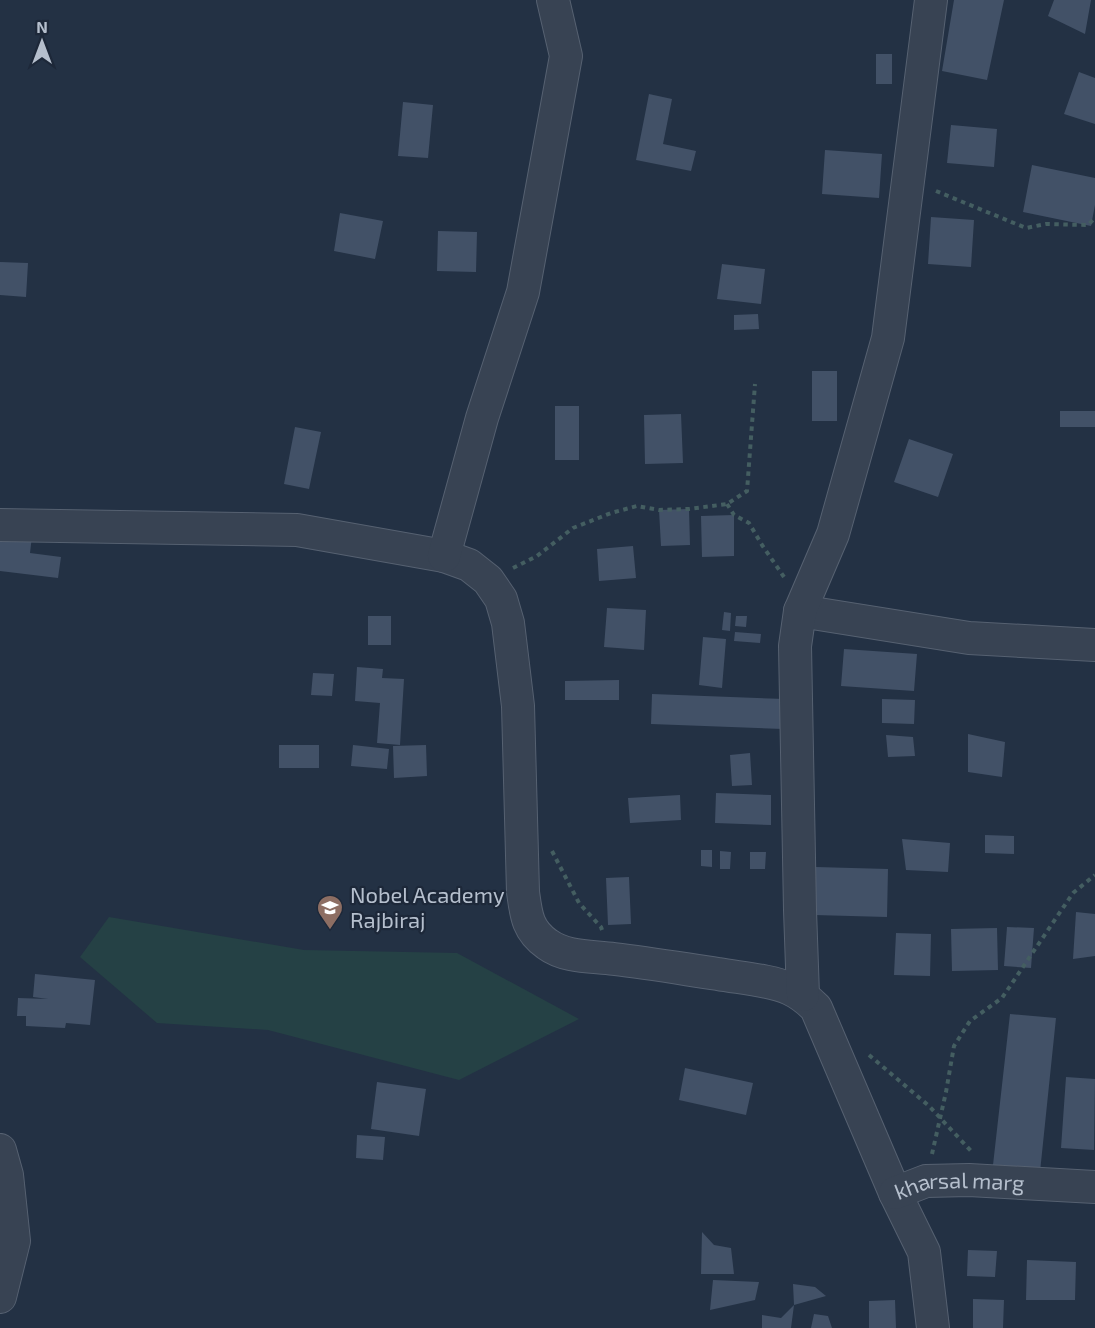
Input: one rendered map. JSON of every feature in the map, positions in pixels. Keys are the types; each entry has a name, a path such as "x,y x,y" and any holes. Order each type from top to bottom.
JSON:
{"street":[{"path":"444,556 482,418 523,292 566,56 553,0"},
{"path":"803,995 795,646 800,611 833,534 888,338 932,0"},
{"path":"0,525 297,530 444,556 469,565 488,580 501,599 508,623 518,706 523,892 527,920 535,932 548,945 578,956 753,980 788,987 803,995 816,1008 895,1193"},
{"path":"800,611 969,638 1095,645"},
{"path":"0,1150 7,1175 14,1240 0,1297"},
{"name":"kharsal marg","path":"933,1328 924,1252 895,1193 926,1181 969,1180 1095,1187"}],"path":[{"path":"908,179 1026,228 1046,224 1088,225 1095,218"},
{"path":"488,580 537,556 573,528 611,513 637,506 659,510 727,504 747,491 755,384"},
{"path":"727,504 734,515 749,523 785,578 800,611"},
{"path":"547,842 579,903 601,927 613,959"},
{"path":"926,1181 954,1046 970,1021 1002,998 1073,893 1095,875"},
{"path":"867,1053 940,1117 972,1151 969,1180"}],"green space":[{"path":"109,917 304,950 457,953 579,1019 459,1080 268,1030 157,1023 80,957"}],"building":[{"path":"954,0 1004,0 987,80 942,71"},
{"path":"1054,0 1091,0 1085,34 1048,16"},
{"path":"876,54 892,54 892,84 876,84"},
{"path":"1079,72 1095,78 1095,124 1064,114"},
{"path":"649,94 672,99 663,144 696,151 691,171 636,160"},
{"path":"403,102 433,105 428,158 398,156"},
{"path":"951,125 997,129 994,167 947,163"},
{"path":"825,150 882,154 879,198 822,194"},
{"path":"1032,165 1095,178 1095,205 1091,226 1023,212"},
{"path":"340,213 383,221 375,259 334,251"},
{"path":"931,217 974,220 971,267 928,264"},
{"path":"438,231 477,232 476,272 437,271"},
{"path":"0,262 28,263 26,297 0,295"},
{"path":"722,264 765,269 761,304 717,299"},
{"path":"758,314 759,329 734,330 734,315"},
{"path":"812,371 837,371 837,421 812,421"},
{"path":"555,406 579,406 579,460 555,460"},
{"path":"1060,411 1095,411 1095,427 1060,427"},
{"path":"681,414 683,463 645,464 644,415"},
{"path":"295,427 321,432 309,489 284,484"},
{"path":"909,439 953,454 938,497 894,482"},
{"path":"689,509 690,545 661,546 659,510"},
{"path":"734,515 734,556 702,557 701,516"},
{"path":"0,532 32,536 30,553 61,557 58,578 0,571"},
{"path":"633,546 636,578 599,581 597,549"},
{"path":"607,608 646,610 644,650 604,647"},
{"path":"724,612 731,613 730,631 722,630"},
{"path":"368,616 391,616 391,645 368,645"},
{"path":"736,616 747,616 746,627 735,626"},
{"path":"735,632 761,634 760,643 734,641"},
{"path":"703,637 726,639 722,688 699,685"},
{"path":"844,649 917,654 914,691 841,686"},
{"path":"357,667 383,669 382,678 404,679 400,745 377,743 380,703 355,701"},
{"path":"313,673 334,674 332,696 311,695"},
{"path":"619,680 619,700 565,700 565,681"},
{"path":"652,694 785,699 783,729 651,724"},
{"path":"882,699 915,700 914,724 882,723"},
{"path":"968,734 1005,742 1002,777 968,772"},
{"path":"886,735 913,737 915,756 888,757"},
{"path":"279,745 319,745 319,768 279,768"},
{"path":"353,745 389,749 387,769 351,766"},
{"path":"426,745 427,776 394,778 393,746"},
{"path":"750,753 752,785 732,786 730,755"},
{"path":"716,793 771,795 771,825 715,823"},
{"path":"680,795 681,820 630,823 628,798"},
{"path":"985,835 1014,836 1014,854 985,853"},
{"path":"902,839 950,843 948,872 906,870"},
{"path":"701,850 712,850 712,867 701,866"},
{"path":"720,851 731,852 730,869 720,869"},
{"path":"750,852 766,852 765,869 750,869"},
{"path":"816,867 888,869 887,917 814,915"},
{"path":"629,877 631,924 608,925 606,878"},
{"path":"1076,912 1095,914 1095,956 1073,959"},
{"path":"1007,927 1034,928 1031,968 1004,966"},
{"path":"997,928 998,970 952,971 951,929"},
{"path":"896,933 931,934 930,976 894,975"},
{"path":"35,974 95,980 90,1025 66,1023 65,1028 26,1026 26,1016 17,1016 18,998 48,999 33,997"},
{"path":"1010,1014 1056,1018 1040,1172 993,1165"},
{"path":"685,1068 753,1083 746,1115 679,1100"},
{"path":"1066,1077 1095,1079 1094,1150 1061,1148"},
{"path":"377,1082 426,1089 419,1136 371,1129"},
{"path":"357,1135 385,1137 383,1160 356,1158"},
{"path":"702,1232 714,1245 731,1248 734,1274 701,1274"},
{"path":"968,1250 997,1251 995,1277 967,1276"},
{"path":"1027,1260 1076,1262 1075,1300 1026,1300"},
{"path":"713,1280 759,1282 755,1300 710,1310"},
{"path":"793,1284 815,1287 826,1296 794,1305"},
{"path":"973,1299 1004,1300 1003,1328 973,1328"},
{"path":"895,1300 896,1328 869,1328 869,1301"},
{"path":"794,1305 791,1328 762,1328 762,1315 781,1318"},
{"path":"814,1314 828,1316 832,1328 811,1328"}],"place":[{"name":"Nobel Academy Rajbiraj","path":"330,931"}]}
